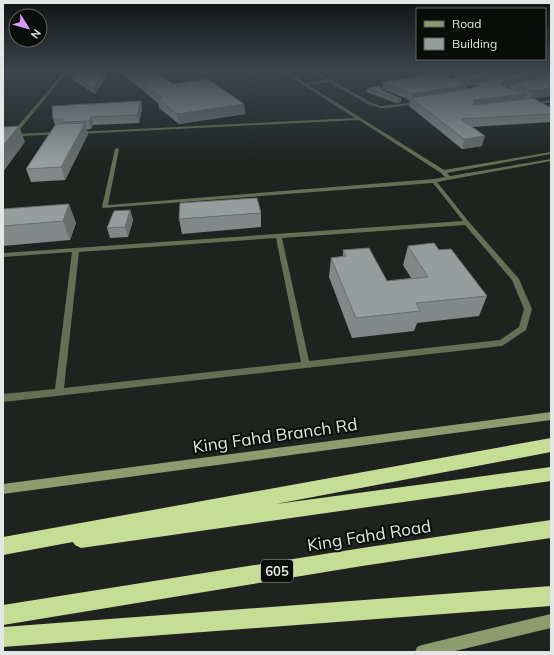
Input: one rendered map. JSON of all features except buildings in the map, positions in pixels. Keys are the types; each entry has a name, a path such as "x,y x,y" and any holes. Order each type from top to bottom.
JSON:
{"highway":[{"path":"3,546 551,446"},
{"path":"3,550 551,474"},
{"name":"King Fahd Road","path":"3,615 354,558 551,529"},
{"path":"3,637 551,596"}],"main road":[{"name":"King Fahd Branch Rd","path":"3,490 551,416"},
{"path":"422,652 551,621"}],"street":[{"path":"12,136 41,102"},
{"path":"333,102 443,172 449,178"},
{"path":"366,102 380,107 426,102"},
{"path":"406,102 412,104"},
{"path":"525,103 546,102"},
{"path":"535,103 544,106"},
{"path":"3,136 360,119"},
{"path":"118,149 104,207 434,181 551,160"},
{"path":"443,172 551,153"},
{"path":"3,398 502,343 523,328 528,309 515,279 467,223 434,181"},
{"path":"3,255 467,223"},
{"path":"279,236 306,365"},
{"path":"59,392 76,250"}]}
